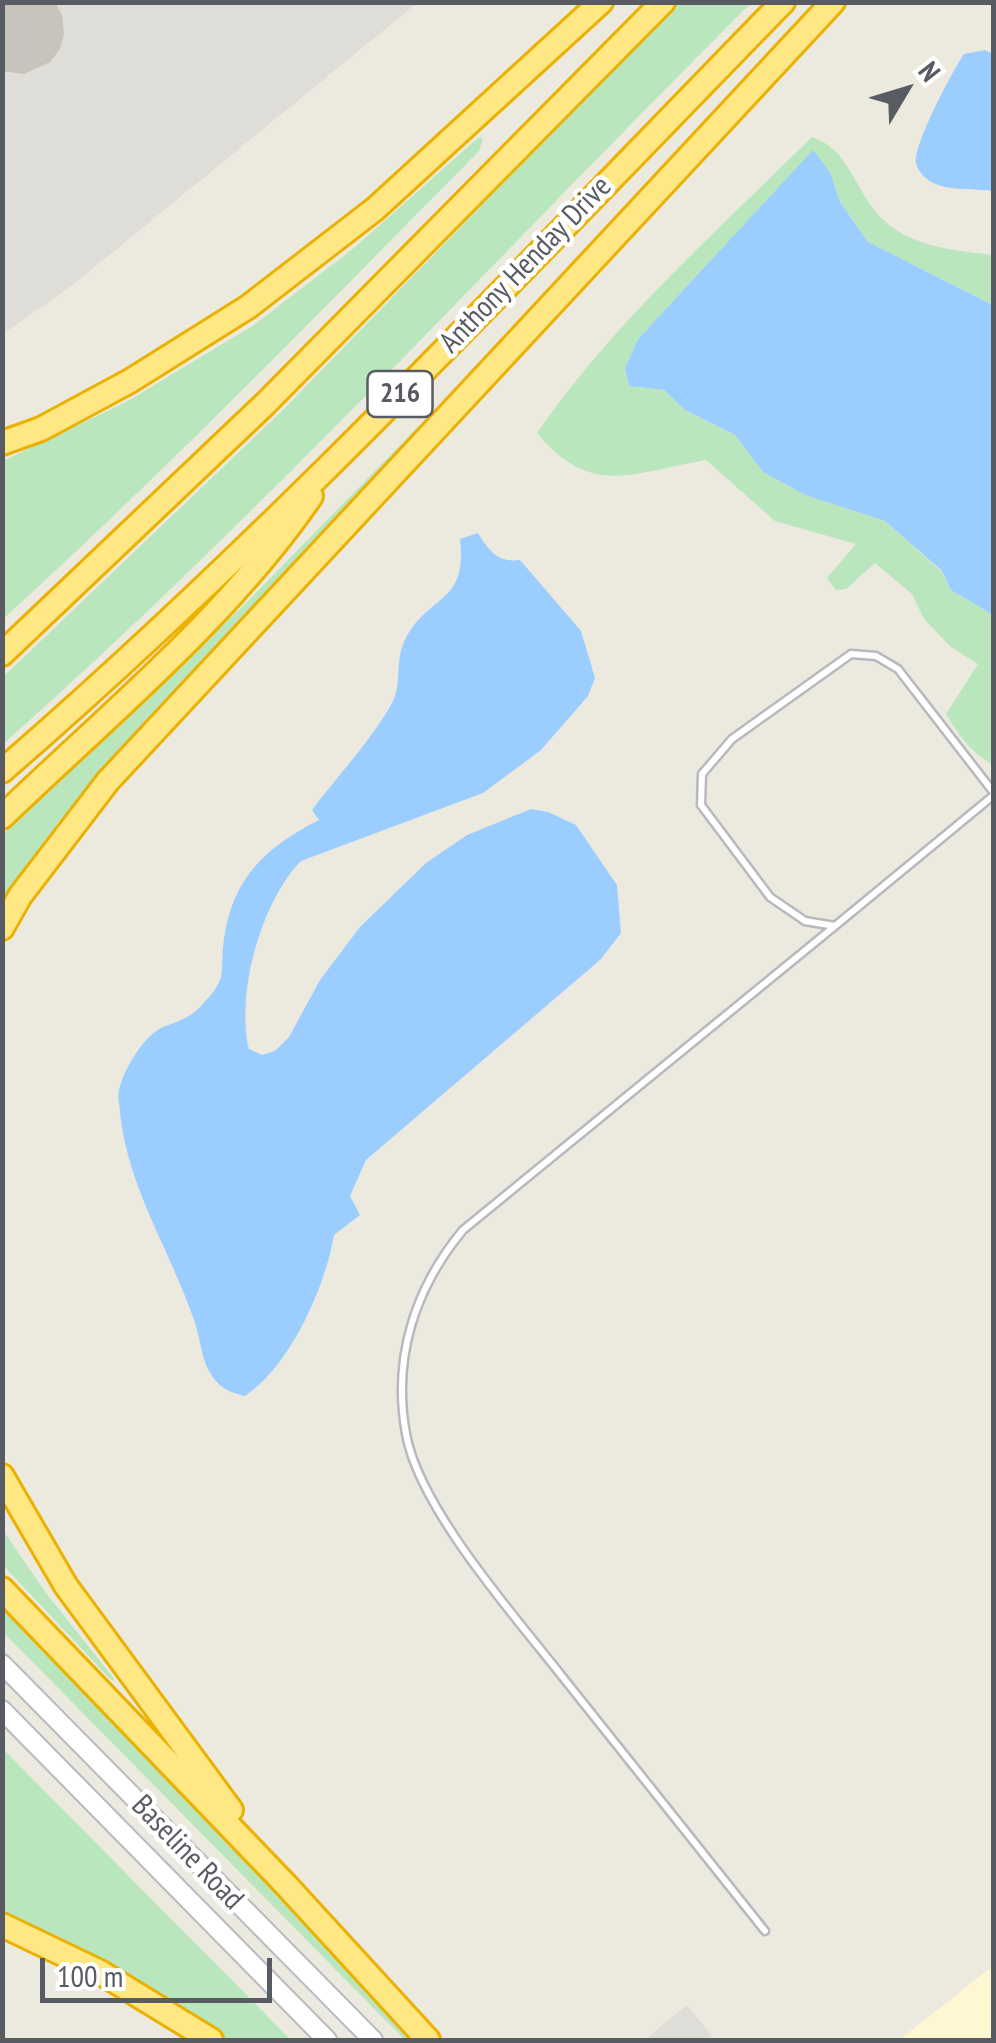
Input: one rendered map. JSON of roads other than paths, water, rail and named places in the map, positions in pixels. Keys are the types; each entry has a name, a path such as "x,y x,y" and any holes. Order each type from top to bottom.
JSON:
{"highway":[{"path":"2,443 41,429 130,381 248,307 375,210 601,2"},
{"path":"2,654 239,429 663,2"},
{"name":"Anthony Henday Drive","path":"2,771 63,719 338,457 784,2"},
{"path":"2,928 46,859 108,781 833,2"},
{"path":"2,817 276,547 338,457"},
{"path":"2,1476 66,1586 286,1885"},
{"path":"2,1590 286,1885 428,2040"},
{"path":"2,1925 100,1972 211,2040"}],"main road":[{"name":"Baseline Road","path":"2,1664 373,2040"},
{"name":"Baseline Road","path":"2,1710 327,2040"}],"lane":[{"path":"765,1931 502,1599 422,1483 406,1437 402,1353 417,1304 443,1254 464,1230 835,926 994,794 898,669 876,656 851,654 732,739 702,774 701,804 770,897 805,920 835,926"}],"water":[{"path":"985,50 993,54 993,191 938,185 924,177 917,167 921,140 964,54"},
{"path":"813,150 830,172 840,202 868,242 993,305 993,615 951,590 942,571 885,521 805,495 763,472 735,435 685,410 664,390 629,386 625,368 638,339"},
{"path":"478,533 495,554 506,560 520,560 581,631 595,678 588,696 541,750 483,793 301,861 274,900 255,949 246,1002 249,1049 262,1055 275,1051 289,1037 320,980 360,927 426,863 467,835 531,809 576,825 617,885 621,933 600,960 366,1160 350,1196 360,1215 334,1235 323,1278 291,1346 277,1366 245,1396 220,1385 206,1365 196,1326 124,1141 118,1099 121,1082 147,1039 191,1014 216,988 228,917 244,881 268,853 319,820 312,810 392,703 404,642 413,626 452,588 461,561 460,539"}]}
